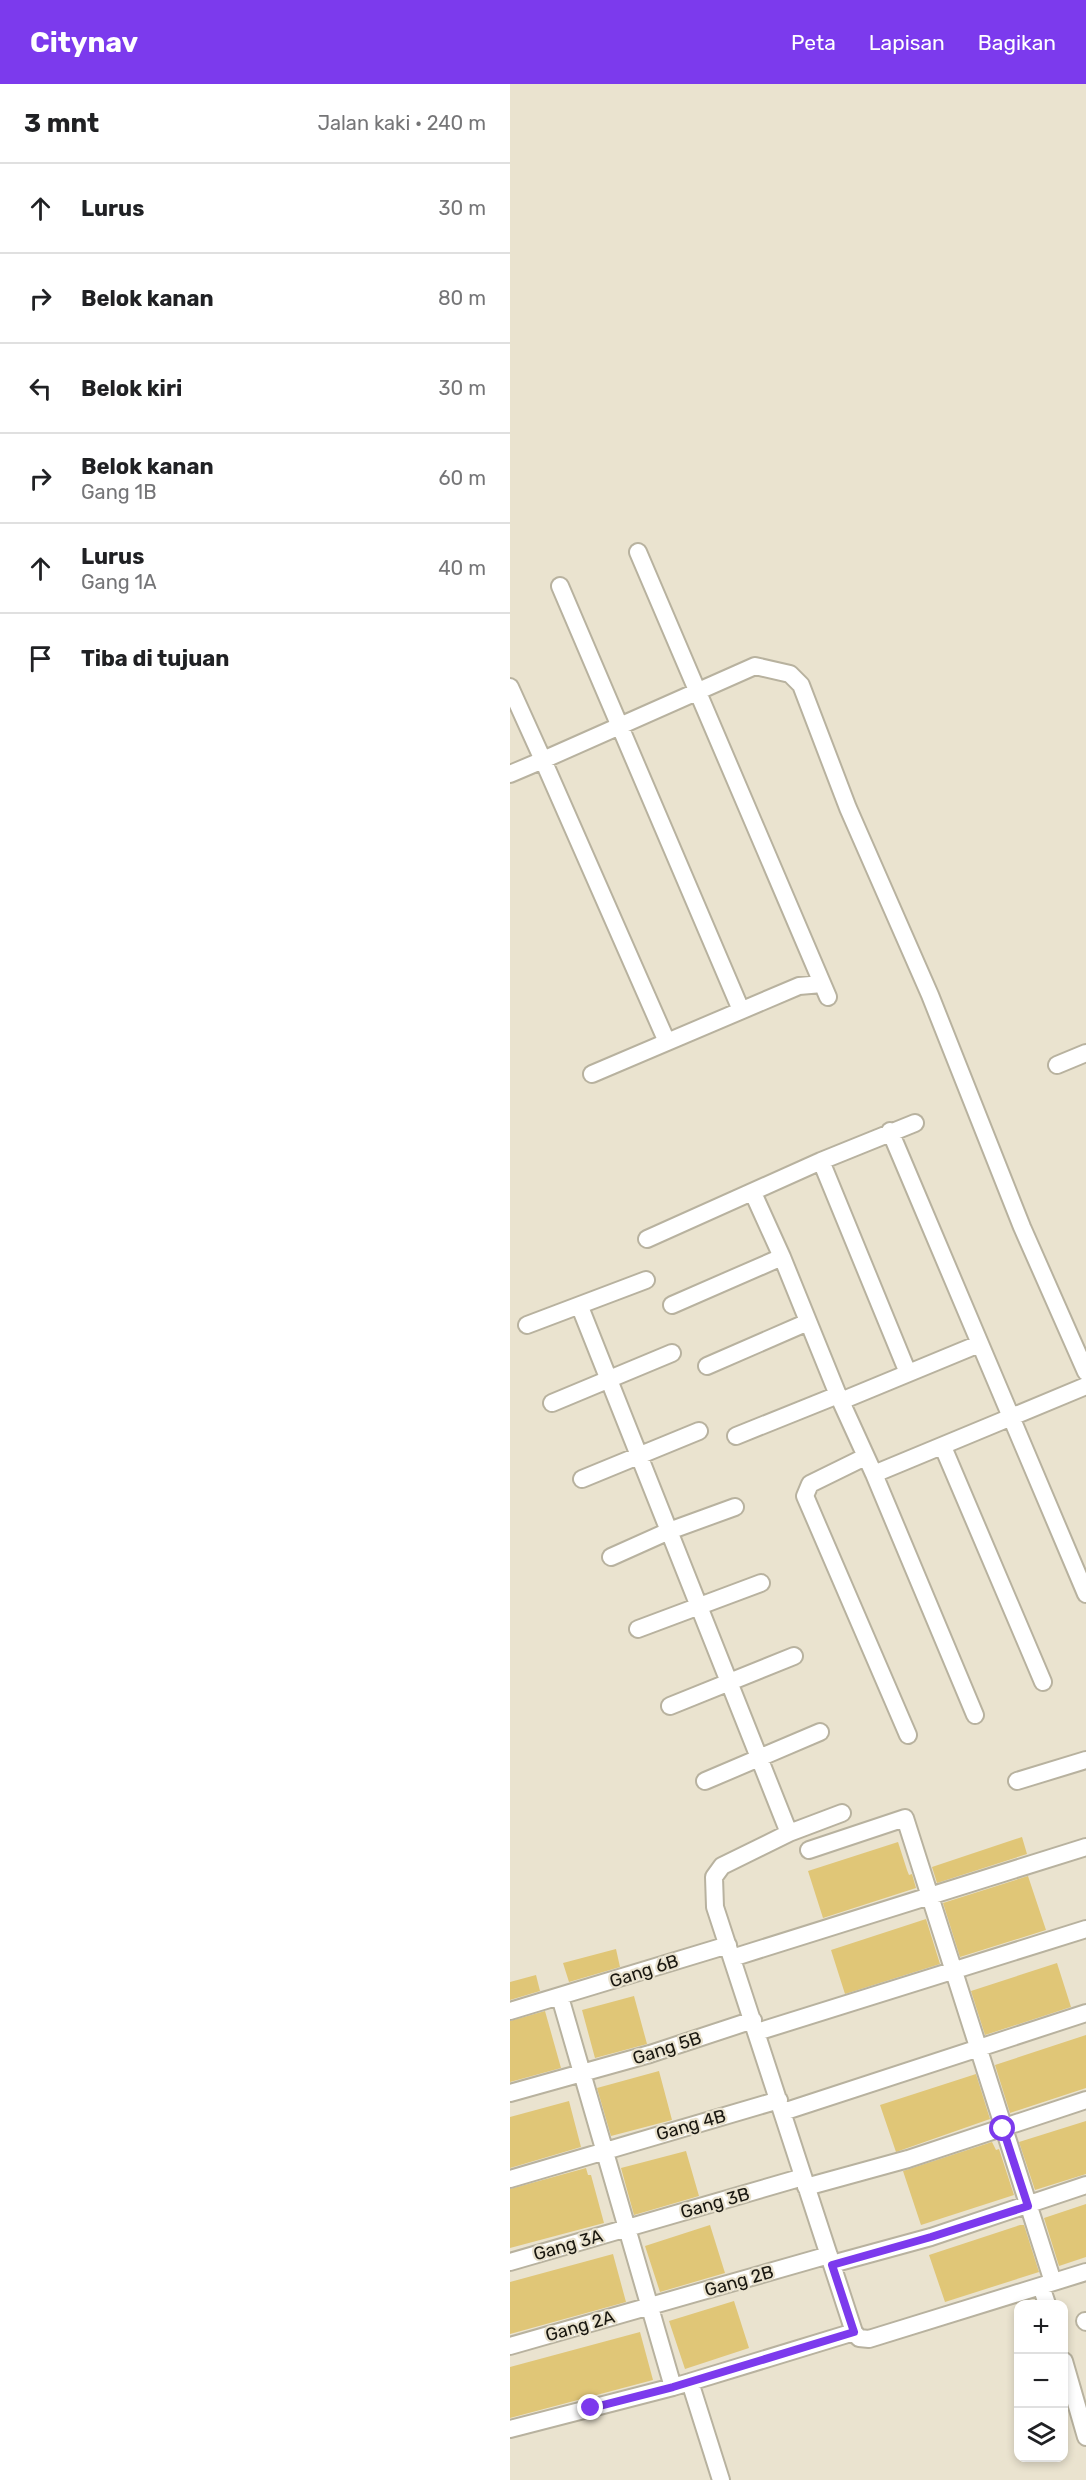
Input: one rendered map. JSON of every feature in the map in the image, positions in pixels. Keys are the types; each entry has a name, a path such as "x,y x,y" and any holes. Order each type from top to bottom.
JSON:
{"street":[{"path":"592,1074 799,986 825,990 638,552"},
{"path":"560,586 741,1011"},
{"path":"510,774 755,666 790,674 801,685 848,808 930,995 1022,1227 1086,1372"},
{"path":"510,687 667,1042"},
{"path":"1057,1065 1086,1053"},
{"path":"647,1239 890,1131 915,1123"},
{"path":"890,1131 978,1344 1086,1594"},
{"path":"821,1161 908,1373"},
{"path":"753,1193 975,1715"},
{"path":"672,1305 782,1257"},
{"path":"527,1325 580,1307 646,1280"},
{"path":"580,1307 789,1833"},
{"path":"707,1366 808,1322"},
{"path":"736,1436 908,1373 978,1344"},
{"path":"552,1403 672,1353"},
{"path":"874,1474 1086,1386"},
{"path":"582,1479 699,1431"},
{"path":"943,1447 1043,1682"},
{"path":"866,1457 810,1484 805,1496 908,1735"},
{"path":"611,1557 735,1507"},
{"path":"638,1629 761,1583"},
{"path":"670,1706 794,1656"},
{"path":"705,1781 820,1732"},
{"path":"1017,1781 1086,1760"},
{"path":"842,1814 789,1833 722,1866 714,1877 715,1907 854,2332 859,2338 869,2339 1086,2272"},
{"path":"809,1850 905,1818 1028,2206 1047,2284 1047,2300"},
{"name":"Gang 6B","path":"510,2011 931,1896 1086,1847"},
{"name":"Gang 5B","path":"510,2093 954,1972 1086,1929"},
{"path":"560,1997 580,2073 673,2387"},
{"name":"Gang 4B","path":"510,2179 603,2150 781,2106 978,2048 1086,2013"},
{"name":"Gang 3B","path":"627,2229 804,2182 908,2159 1086,2100"},
{"name":"Gang 2B","path":"650,2307 830,2260 931,2237 1086,2185"},
{"name":"Gang 3A","path":"510,2262 627,2229"},
{"name":"Gang 2A","path":"510,2346 650,2307"},
{"path":"510,2429 673,2387 854,2332"},
{"path":"1068,2375 1086,2437"},
{"path":"690,2382 721,2480"}],"building":[{"path":"1022,1837 1027,1854 937,1883 932,1867"},
{"path":"898,1842 907,1870 909,1875 912,1874 916,1888 823,1918 808,1871"},
{"path":"1028,1876 1046,1930 960,1957 943,1903"},
{"path":"926,1919 940,1964 845,1994 831,1950"},
{"path":"616,1949 620,1967 569,1982 563,1963"},
{"path":"1057,1963 1071,2007 985,2035 971,1991"},
{"path":"536,1975 540,1991 510,2000 510,1982"},
{"path":"634,1996 647,2044 595,2058 582,2010"},
{"path":"545,2011 561,2068 510,2082 510,2021"},
{"path":"1086,2035 1086,2088 1010,2113 995,2065"},
{"path":"659,2071 672,2120 611,2136 597,2088"},
{"path":"976,2074 990,2119 896,2152 880,2105"},
{"path":"569,2101 581,2147 510,2168 510,2117"},
{"path":"1086,2121 1086,2174 1035,2190 1019,2142"},
{"path":"992,2142 996,2150 999,2149 1014,2195 921,2225 903,2171"},
{"path":"686,2151 699,2196 634,2215 621,2168"},
{"path":"586,2168 588,2175 591,2175 604,2223 510,2248 510,2189"},
{"path":"1086,2204 1086,2257 1059,2266 1044,2218"},
{"path":"710,2225 725,2273 660,2292 645,2246"},
{"path":"1024,2225 1039,2272 945,2302 929,2255"},
{"path":"613,2254 626,2302 510,2334 510,2282"},
{"path":"734,2301 749,2348 685,2369 669,2321"},
{"path":"640,2332 653,2380 510,2418 510,2367"}],"route":[{"path":"591,2408 673,2387 854,2332 832,2265 1028,2206 1003,2129"}]}
